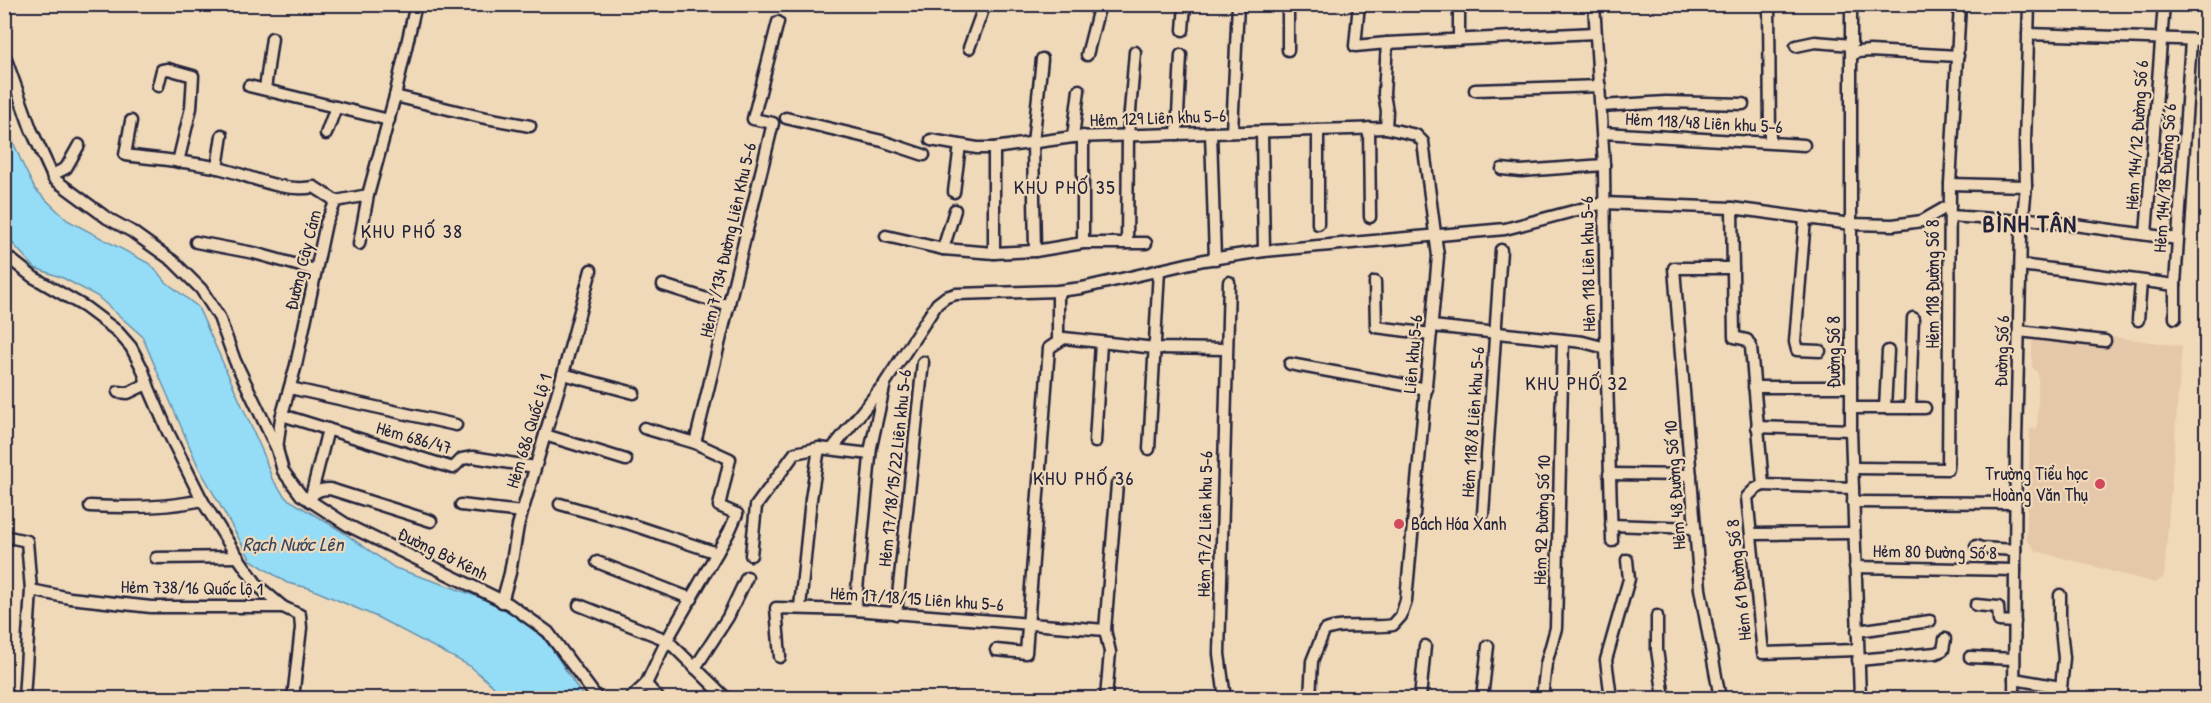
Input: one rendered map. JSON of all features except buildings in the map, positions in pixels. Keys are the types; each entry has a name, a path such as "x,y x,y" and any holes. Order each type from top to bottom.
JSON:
{"street":[{"path":"359,244 368,195 395,96 416,4"},
{"path":"969,48 985,4"},
{"path":"1087,55 1100,4"},
{"path":"1183,30 1185,4"},
{"path":"1232,132 1238,4"},
{"path":"1288,4 1288,50"},
{"path":"1359,4 1354,46 1595,33"},
{"path":"1459,4 1459,40"},
{"name":"Hẻm 118 Liên khu 5-6","path":"1375,282 1376,327 1496,333 1563,340 1606,348 1604,165 1594,4"},
{"path":"1769,4 1770,142"},
{"name":"Đường Số 8","path":"1851,4 1851,430 1860,699"},
{"name":"Hẻm 118 Đường Số 8","path":"1853,468 1948,469 1950,184 1960,4"},
{"name":"Đường Số 6","path":"2014,699 2015,503 2022,219 2026,186 2029,4"},
{"name":"Hẻm 144/12 Đường Số 6","path":"2146,234 2164,4"},
{"name":"Hẻm 7/134 Đường Liên Khu 5-6","path":"695,443 773,123 753,118 778,22"},
{"path":"2028,34 2206,40"},
{"path":"264,89 272,38"},
{"name":"Hẻm 144/18 Đường Số 6","path":"2175,318 2175,285 2191,40"},
{"path":"1796,45 1815,42 1852,50 1958,56"},
{"path":"1386,128 1387,111 1384,94 1387,43"},
{"path":"1128,243 1128,135 1135,52"},
{"path":"4,54 31,129 52,175 66,168 79,146"},
{"path":"1177,134 1181,55"},
{"path":"1035,251 1033,143 1042,59"},
{"path":"158,86 162,70 168,69 193,76 191,108 178,162"},
{"path":"249,86 388,120"},
{"path":"1475,90 1600,86"},
{"path":"1079,90 1078,136 1083,243"},
{"path":"395,96 481,117 530,126"},
{"path":"1600,106 1666,102 1743,104"},
{"path":"326,134 336,107"},
{"path":"786,118 882,141 924,155"},
{"path":"131,122 125,155 217,168 284,187 303,189 314,187 336,201"},
{"path":"1370,128 1370,217"},
{"name":"Hẻm 129 Liên khu 5-6","path":"931,140 976,148 994,148 1078,136 1386,128"},
{"name":"Liên khu 5-6","path":"1310,699 1312,661 1323,631 1332,627 1393,626 1401,616 1406,600 1438,256 1423,142 1416,135 1386,128"},
{"path":"1318,130 1318,224"},
{"path":"1262,132 1264,251"},
{"path":"1211,133 1215,259"},
{"name":"Hẻm 118/48 Liên khu 5-6","path":"1602,134 1804,145"},
{"path":"217,168 222,135"},
{"path":"954,192 960,145"},
{"path":"994,148 994,253"},
{"path":"1502,169 1521,171 1604,165"},
{"name":"Đường Bờ Kênh","path":"52,175 54,179 107,218 131,231 173,261 201,289 219,317 234,361 277,447 283,471 301,495 349,526 509,604 548,632 597,699"},
{"path":"1950,184 2026,186"},
{"name":"Đường Cây Cám","path":"277,447 282,415 326,223 336,201 368,195"},
{"path":"832,449 885,383 937,304 946,297 956,294 1058,291 1082,288 1160,270 1264,251 1519,226 1604,203 1732,208 1851,224 1907,225 1950,211 2178,239"},
{"path":"1732,208 1734,336 1747,340 1751,347 1763,485 1853,488"},
{"path":"943,249 955,210"},
{"path":"1805,219 1795,342 1797,350 1820,351"},
{"path":"886,236 943,249 994,253 1035,251 1083,243 1146,243"},
{"path":"196,242 254,253 315,270"},
{"name":"Hẻm 118/8 Liên khu 5-6","path":"1483,514 1501,250"},
{"path":"4,254 33,278 85,307 117,331 131,347 202,500 258,586 283,607 300,615 301,628 293,699"},
{"path":"2021,265 2175,285"},
{"name":"Hẻm 48 Đường Số 10","path":"1720,699 1700,588 1674,268 1733,268"},
{"name":"Hẻm 686 Quốc lộ 1","path":"502,602 522,512 591,270"},
{"path":"1149,449 1160,270"},
{"name":"Hẻm 17/2 Liên khu 5-6","path":"1225,699 1219,654 1229,282"},
{"path":"2138,320 2141,282"},
{"path":"663,285 729,306"},
{"path":"996,650 1026,653 1058,291"},
{"path":"1910,408 1913,318"},
{"path":"2019,331 2105,341"},
{"path":"1053,345 1064,338 1155,348 1226,349"},
{"name":"Hẻm 92 Đường Số 10","path":"1542,699 1546,664 1556,628 1563,340"},
{"path":"1095,442 1101,343"},
{"path":"1606,348 1612,541"},
{"path":"1885,408 1888,351"},
{"name":"Hẻm 17/18/15/22 Liên khu 5-6","path":"896,614 923,362"},
{"path":"1290,364 1427,388"},
{"path":"563,374 634,393"},
{"path":"855,610 870,454 885,383"},
{"path":"118,392 128,393 147,384"},
{"path":"1754,387 1851,387"},
{"path":"290,388 456,425"},
{"path":"1851,408 1925,408"},
{"name":"Hẻm 686/47","path":"282,415 453,468 462,459 473,457 535,467"},
{"path":"1757,427 1851,430"},
{"path":"644,428 695,443 730,459 719,506 737,514"},
{"path":"310,499 328,429"},
{"path":"545,435 626,460"},
{"path":"751,555 756,506 795,453 819,448 870,454"},
{"path":"800,607 811,499 819,448"},
{"path":"1609,474 1691,475"},
{"path":"1107,699 1110,652 1105,630 1117,484"},
{"name":"Hẻm 61 Đường Số 8","path":"1763,485 1747,496 1763,653 1858,655"},
{"path":"310,499 320,489 330,489 431,521"},
{"path":"90,506 152,506 187,504 202,500"},
{"path":"1853,502 2015,503"},
{"path":"560,504 627,523 717,553"},
{"path":"461,505 522,512"},
{"path":"631,699 646,684 667,640 692,599 737,514 756,506"},
{"path":"1611,525 1695,528"},
{"path":"1751,534 1854,533"},
{"path":"4,536 27,541 31,590 24,699"},
{"path":"1976,546 2015,550"},
{"path":"156,558 238,557"},
{"path":"1611,699 1606,660 1629,579 1627,560"},
{"path":"597,562 692,599"},
{"name":"Hẻm 80 Đường Số 8","path":"1855,567 2015,570"},
{"path":"695,668 728,617 747,577"},
{"name":"Hẻm 738/16 Quốc lộ 1","path":"31,590 70,598 151,607 283,607"},
{"path":"2014,680 2060,693 2064,658 2060,595"},
{"path":"579,605 667,640 726,699"},
{"path":"1976,605 1998,607 1999,621 2015,622"},
{"name":"Hẻm 17/18/15 Liên khu 5-6","path":"780,657 776,608 855,610 1105,630"},
{"path":"1658,616 1657,650 1664,699"},
{"path":"1857,631 1930,621"},
{"path":"1858,655 1936,653 1943,650 1945,639"},
{"path":"1420,699 1425,646"},
{"path":"1482,699 1488,646"},
{"path":"1970,657 2014,658"},
{"path":"646,684 658,699"}],"shaded area":[{"name":"Trường Tiểu học Hoàng Văn Thụ","path":"2045,328 2182,346 2164,577 2155,583 2036,551 2026,539 2030,429 2037,428 2038,396 2038,374 2032,367 2032,340"}],"water":[{"name":"Rạch Nước Lên","path":"4,121 35,189 67,220 150,264 166,282 198,307 264,455 272,479 286,498 338,529 395,568 498,604 519,614 535,628 552,649 584,698 502,698 493,686 470,666 377,617 309,588 287,583 251,560 198,466 142,336 97,296 63,278 35,268 5,235"}],"place":[{"name":"Trường Tiểu học Hoàng Văn Thụ","path":"2100,484"},
{"name":"Bách Hóa Xanh","path":"1399,524"}],"district":[{"name":"KHU PHỐ 35","path":"1065,187"},
{"name":"BÌNH TÂN","path":"2030,224"},
{"name":"KHU PHỐ 38","path":"412,231"},
{"name":"KHU PHỐ 32","path":"1577,383"},
{"name":"KHU PHỐ 36","path":"1084,478"}]}
